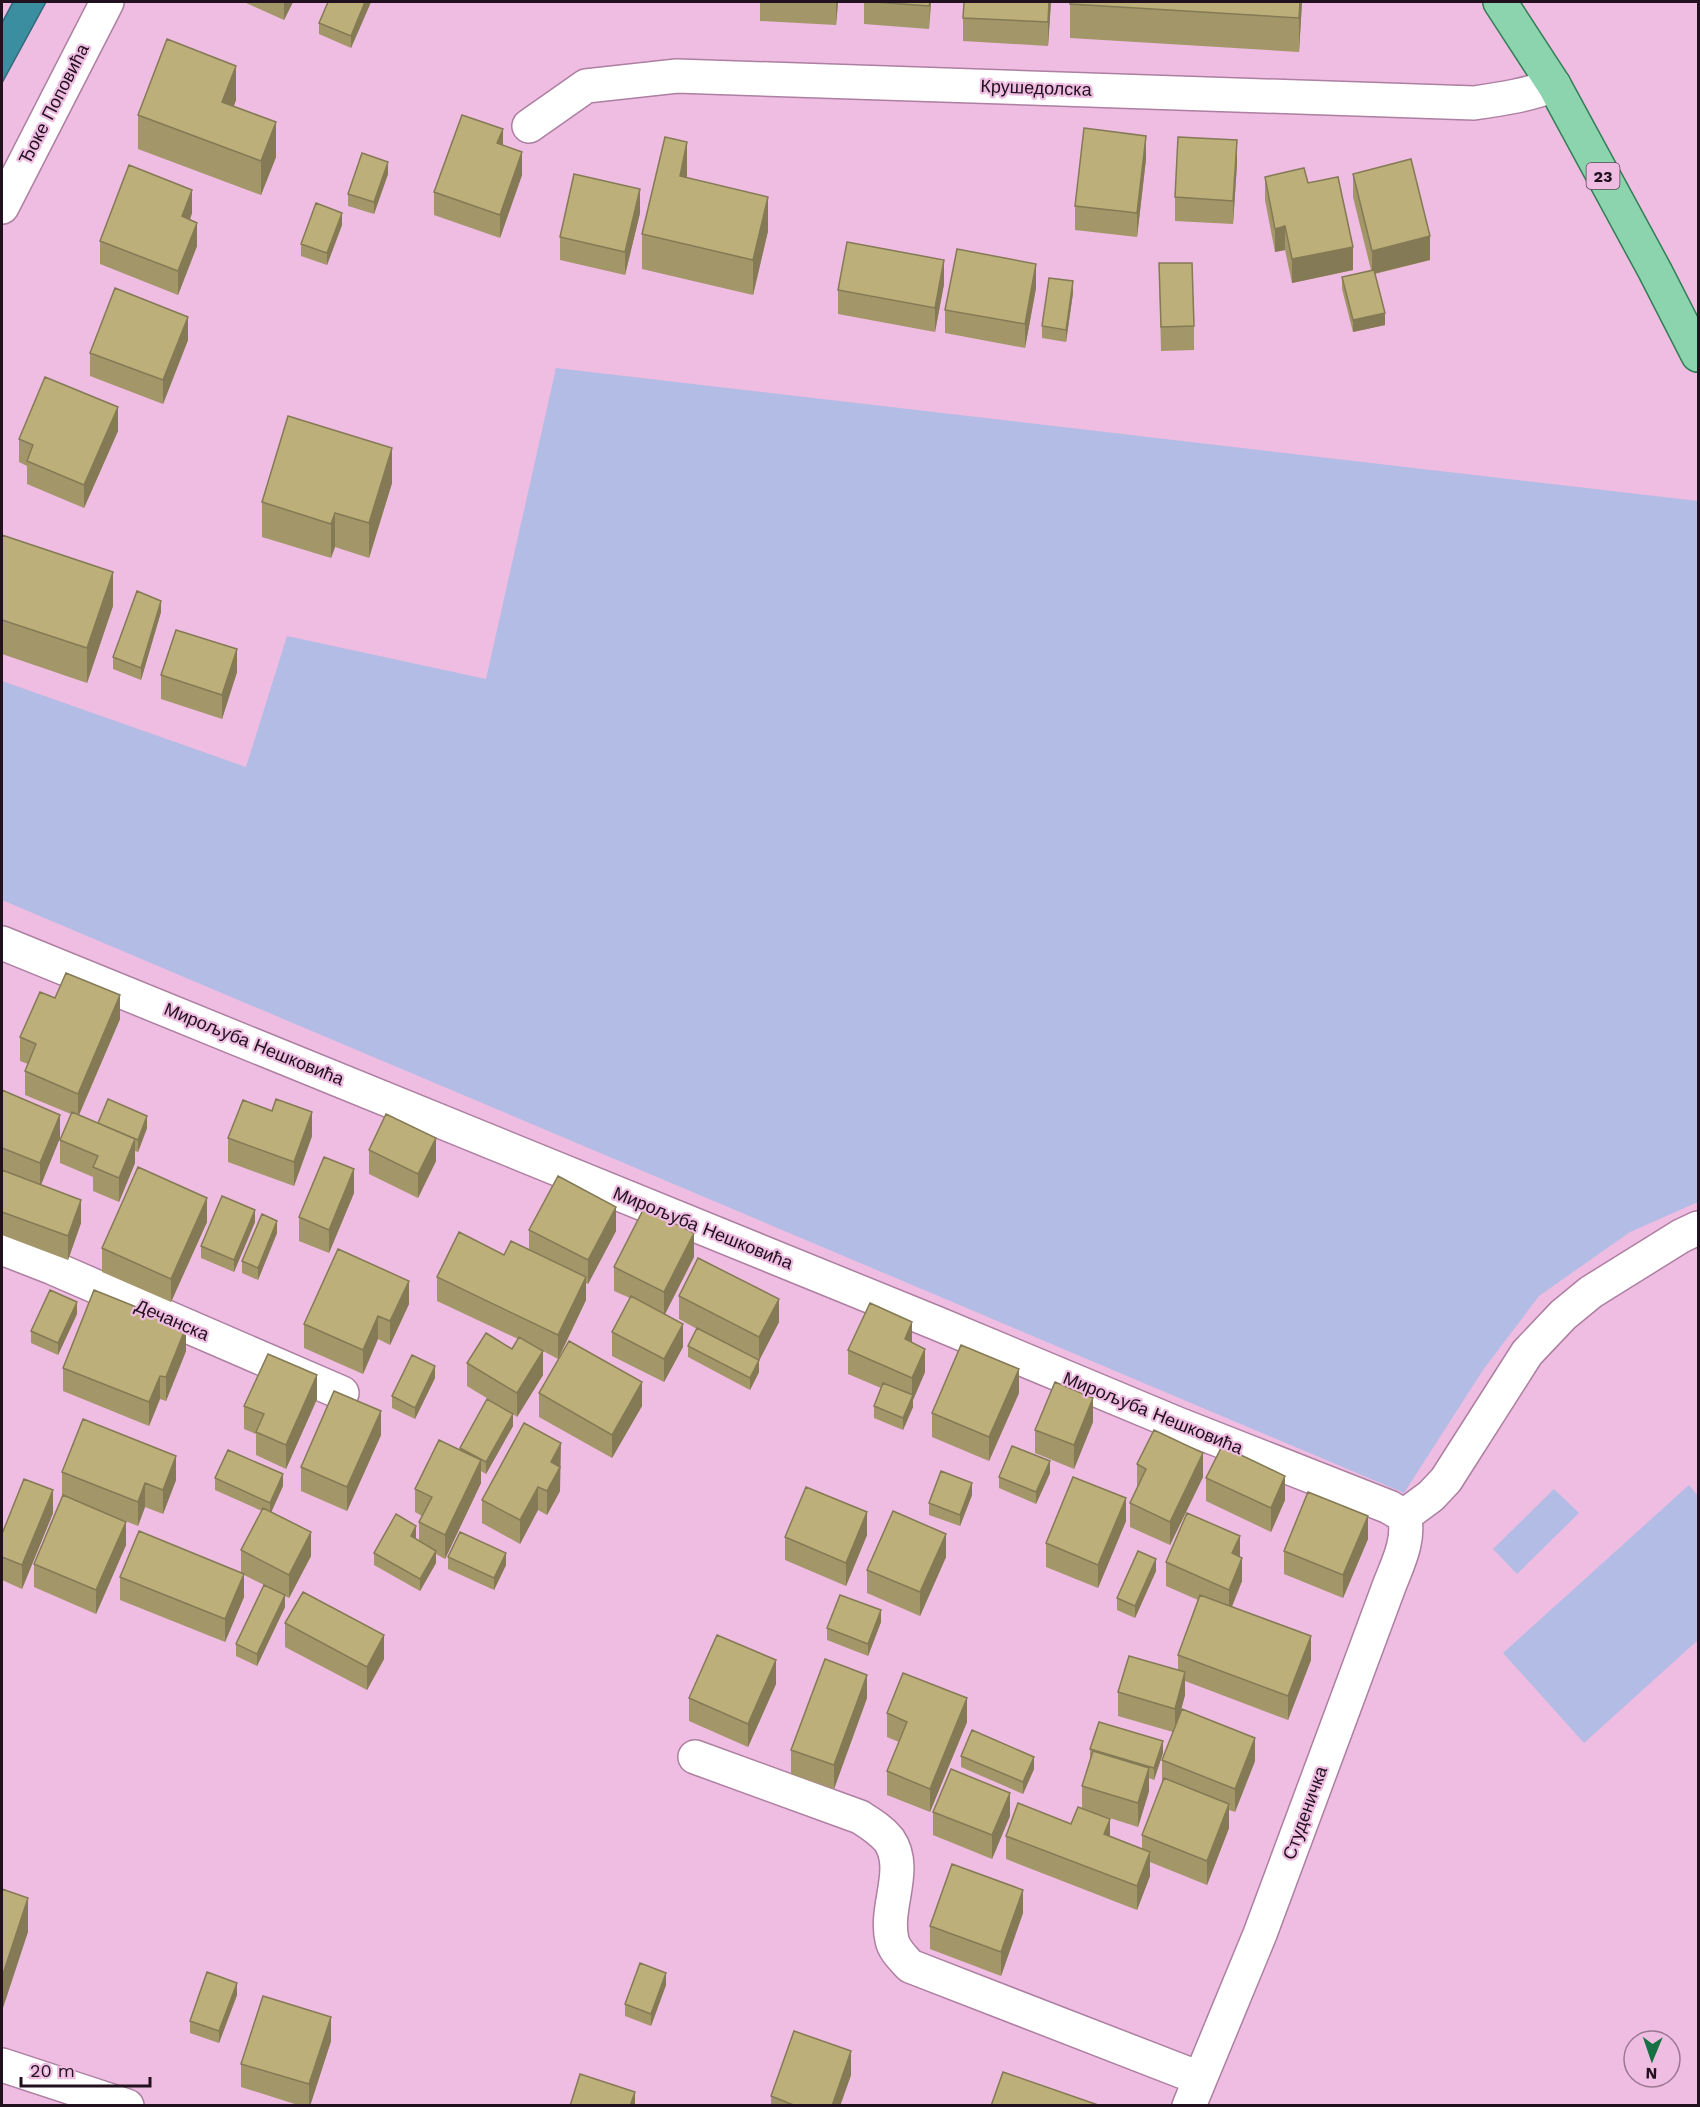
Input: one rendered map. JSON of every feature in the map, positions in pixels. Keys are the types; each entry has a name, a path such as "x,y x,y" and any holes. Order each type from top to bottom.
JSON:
{"main road":[{"name":"23","path":"1500,2 1554,85 1698,355"}],"street":[{"name":"Ђоке Поповића","path":"2,207 107,2"},
{"name":"Крушедолска","path":"529,126 586,86 677,76 1474,103 1506,99 1554,85"},
{"name":"Мирољуба Нешковића","path":"2,943 870,1296 1178,1424 1389,1507 1404,1516"},
{"path":"1404,1516 1431,1496 1446,1480 1527,1353 1563,1315 1591,1292 1681,1236 1698,1228"},
{"name":"Дечанска","path":"2,1248 342,1393"},
{"name":"Студеничка","path":"1194,2092 1260,1934 1388,1589 1404,1544 1407,1526 1404,1516"},
{"path":"695,1757 860,1817 879,1830 890,1842 897,1857 897,1875 890,1908 892,1941 898,1954 910,1966 1194,2092"},
{"path":"2,2066 128,2106"}],"shaded area":[{"path":"13,2 46,2 2,83 2,23"},
{"path":"556,368 1698,501 1698,1202 1630,1232 1539,1296 1483,1370 1404,1493 2,900 2,681 246,767 287,636 486,679"},
{"path":"1689,1485 1698,1496 1698,1640 1584,1743 1503,1653"},
{"path":"1554,1489 1579,1513 1517,1574 1493,1549"}],"building":[{"path":"328,2 365,2 351,36 319,23"},
{"path":"875,2 930,2 929,6"},
{"path":"964,2 1049,2 1048,22 963,18"},
{"path":"1070,2 1300,2 1299,18 1070,4"},
{"path":"167,39 236,66 222,102 276,122 261,161 138,115"},
{"path":"462,115 503,129 497,143 522,152 500,215 434,192"},
{"path":"1084,128 1146,136 1137,213 1075,206"},
{"path":"665,137 687,142 680,176 768,197 753,260 642,234"},
{"path":"1178,137 1237,140 1233,201 1175,197"},
{"path":"362,153 388,162 374,202 348,194"},
{"path":"1411,159 1430,236 1372,251 1353,174"},
{"path":"129,165 192,190 182,216 197,223 178,271 100,241"},
{"path":"1304,168 1308,183 1338,177 1353,247 1292,259 1285,226 1275,229 1265,177"},
{"path":"574,174 640,189 625,252 560,237"},
{"path":"316,203 342,213 327,253 301,244"},
{"path":"847,242 944,260 935,308 838,290"},
{"path":"957,249 1036,264 1025,324 945,310"},
{"path":"1159,263 1192,263 1194,326 1161,327"},
{"path":"1374,270 1385,313 1353,320 1342,277"},
{"path":"1049,278 1073,281 1066,330 1042,326"},
{"path":"115,288 188,317 163,380 90,353"},
{"path":"45,377 118,407 84,485 27,461 33,445 19,439"},
{"path":"288,416 392,448 369,523 335,513 331,524 262,502"},
{"path":"2,535 113,572 87,648 2,620"},
{"path":"137,591 161,601 141,668 113,657"},
{"path":"176,630 237,649 222,695 161,675"},
{"path":"66,973 120,995 78,1094 25,1071 36,1044 20,1037 40,992 55,998"},
{"path":"2,1090 60,1115 40,1163 2,1148"},
{"path":"108,1099 147,1116 138,1140 98,1123"},
{"path":"276,1099 312,1112 294,1162 228,1138 243,1100 272,1111"},
{"path":"72,1112 135,1139 119,1178 93,1167 98,1156 60,1140"},
{"path":"386,1114 436,1138 418,1174 369,1150"},
{"path":"324,1157 354,1169 329,1230 299,1217"},
{"path":"138,1167 207,1198 171,1279 102,1248"},
{"path":"2,1170 81,1200 68,1236 2,1212"},
{"path":"558,1176 616,1207 588,1260 529,1230"},
{"path":"222,1196 255,1210 234,1260 201,1246"},
{"path":"644,1208 694,1233 664,1292 614,1267"},
{"path":"262,1214 277,1221 258,1268 242,1261"},
{"path":"459,1232 504,1255 511,1241 586,1277 558,1335 437,1277"},
{"path":"338,1249 409,1281 390,1321 378,1316 363,1350 304,1324"},
{"path":"698,1258 779,1299 759,1337 679,1296"},
{"path":"50,1290 77,1302 58,1343 31,1331"},
{"path":"94,1290 186,1327 166,1377 160,1376 149,1402 63,1368"},
{"path":"631,1296 683,1324 664,1359 612,1332"},
{"path":"870,1303 912,1322 905,1339 925,1349 912,1378 848,1350"},
{"path":"697,1328 759,1360 750,1378 688,1346"},
{"path":"486,1333 512,1349 519,1337 543,1351 517,1393 467,1363"},
{"path":"569,1341 642,1382 612,1435 539,1393"},
{"path":"961,1345 1019,1369 989,1437 932,1413"},
{"path":"268,1354 317,1375 286,1445 256,1432 264,1414 244,1406"},
{"path":"412,1355 435,1366 415,1408 392,1396"},
{"path":"1055,1382 1093,1398 1074,1445 1035,1430"},
{"path":"883,1383 913,1395 903,1418 874,1406"},
{"path":"334,1391 381,1411 347,1487 301,1467"},
{"path":"487,1399 513,1414 486,1462 460,1448"},
{"path":"83,1419 176,1456 163,1490 145,1483 138,1502 62,1472"},
{"path":"524,1423 561,1443 551,1462 560,1467 547,1491 538,1487 520,1520 482,1500"},
{"path":"1154,1430 1203,1453 1170,1522 1130,1503 1146,1469 1137,1464"},
{"path":"439,1440 481,1460 445,1535 419,1522 432,1497 415,1489"},
{"path":"1012,1446 1050,1461 1036,1492 999,1477"},
{"path":"1222,1446 1285,1476 1271,1508 1206,1478"},
{"path":"228,1450 283,1474 270,1503 215,1478"},
{"path":"941,1471 972,1483 960,1515 929,1503"},
{"path":"1073,1477 1126,1498 1098,1565 1046,1543"},
{"path":"24,1479 53,1490 22,1565 2,1557 2,1534"},
{"path":"806,1487 867,1512 846,1563 785,1537"},
{"path":"1308,1492 1368,1516 1343,1575 1284,1551"},
{"path":"63,1495 126,1522 96,1590 34,1564"},
{"path":"263,1508 311,1532 289,1575 241,1550"},
{"path":"893,1511 946,1534 920,1592 867,1570"},
{"path":"1187,1513 1240,1536 1232,1553 1242,1558 1229,1590 1166,1562"},
{"path":"396,1514 416,1526 411,1536 436,1551 420,1579 374,1553"},
{"path":"139,1531 244,1574 225,1619 120,1577"},
{"path":"460,1532 506,1553 494,1578 448,1557"},
{"path":"1138,1551 1156,1559 1135,1606 1117,1598"},
{"path":"264,1585 285,1595 257,1654 236,1644"},
{"path":"303,1592 384,1635 367,1667 285,1623"},
{"path":"840,1595 881,1610 868,1644 827,1628"},
{"path":"1200,1595 1311,1636 1288,1696 1178,1655"},
{"path":"717,1635 776,1660 748,1724 689,1698"},
{"path":"1129,1656 1185,1672 1175,1709 1118,1692"},
{"path":"825,1659 867,1675 834,1765 791,1750"},
{"path":"903,1673 967,1698 930,1789 887,1771 907,1722 887,1713"},
{"path":"1182,1709 1255,1738 1235,1789 1162,1760"},
{"path":"1099,1722 1163,1741 1154,1768 1090,1749"},
{"path":"972,1730 1034,1757 1023,1782 961,1756"},
{"path":"1093,1751 1149,1768 1138,1803 1082,1786"},
{"path":"951,1769 1010,1793 992,1835 933,1812"},
{"path":"1164,1778 1229,1804 1207,1861 1142,1835"},
{"path":"1018,1803 1071,1824 1078,1807 1110,1819 1104,1834 1150,1852 1137,1886 1006,1836"},
{"path":"952,1864 1023,1890 1001,1952 930,1926"},
{"path":"2,1889 28,1898 2,1977"},
{"path":"640,1963 666,1973 651,2014 625,2004"},
{"path":"207,1972 237,1983 219,2031 190,2021"},
{"path":"263,1996 331,2017 309,2084 241,2064"},
{"path":"794,2031 851,2051 832,2106 796,2106 771,2096"},
{"path":"1003,2072 1101,2106 991,2106"},
{"path":"580,2074 635,2092 630,2106 570,2106"}]}
